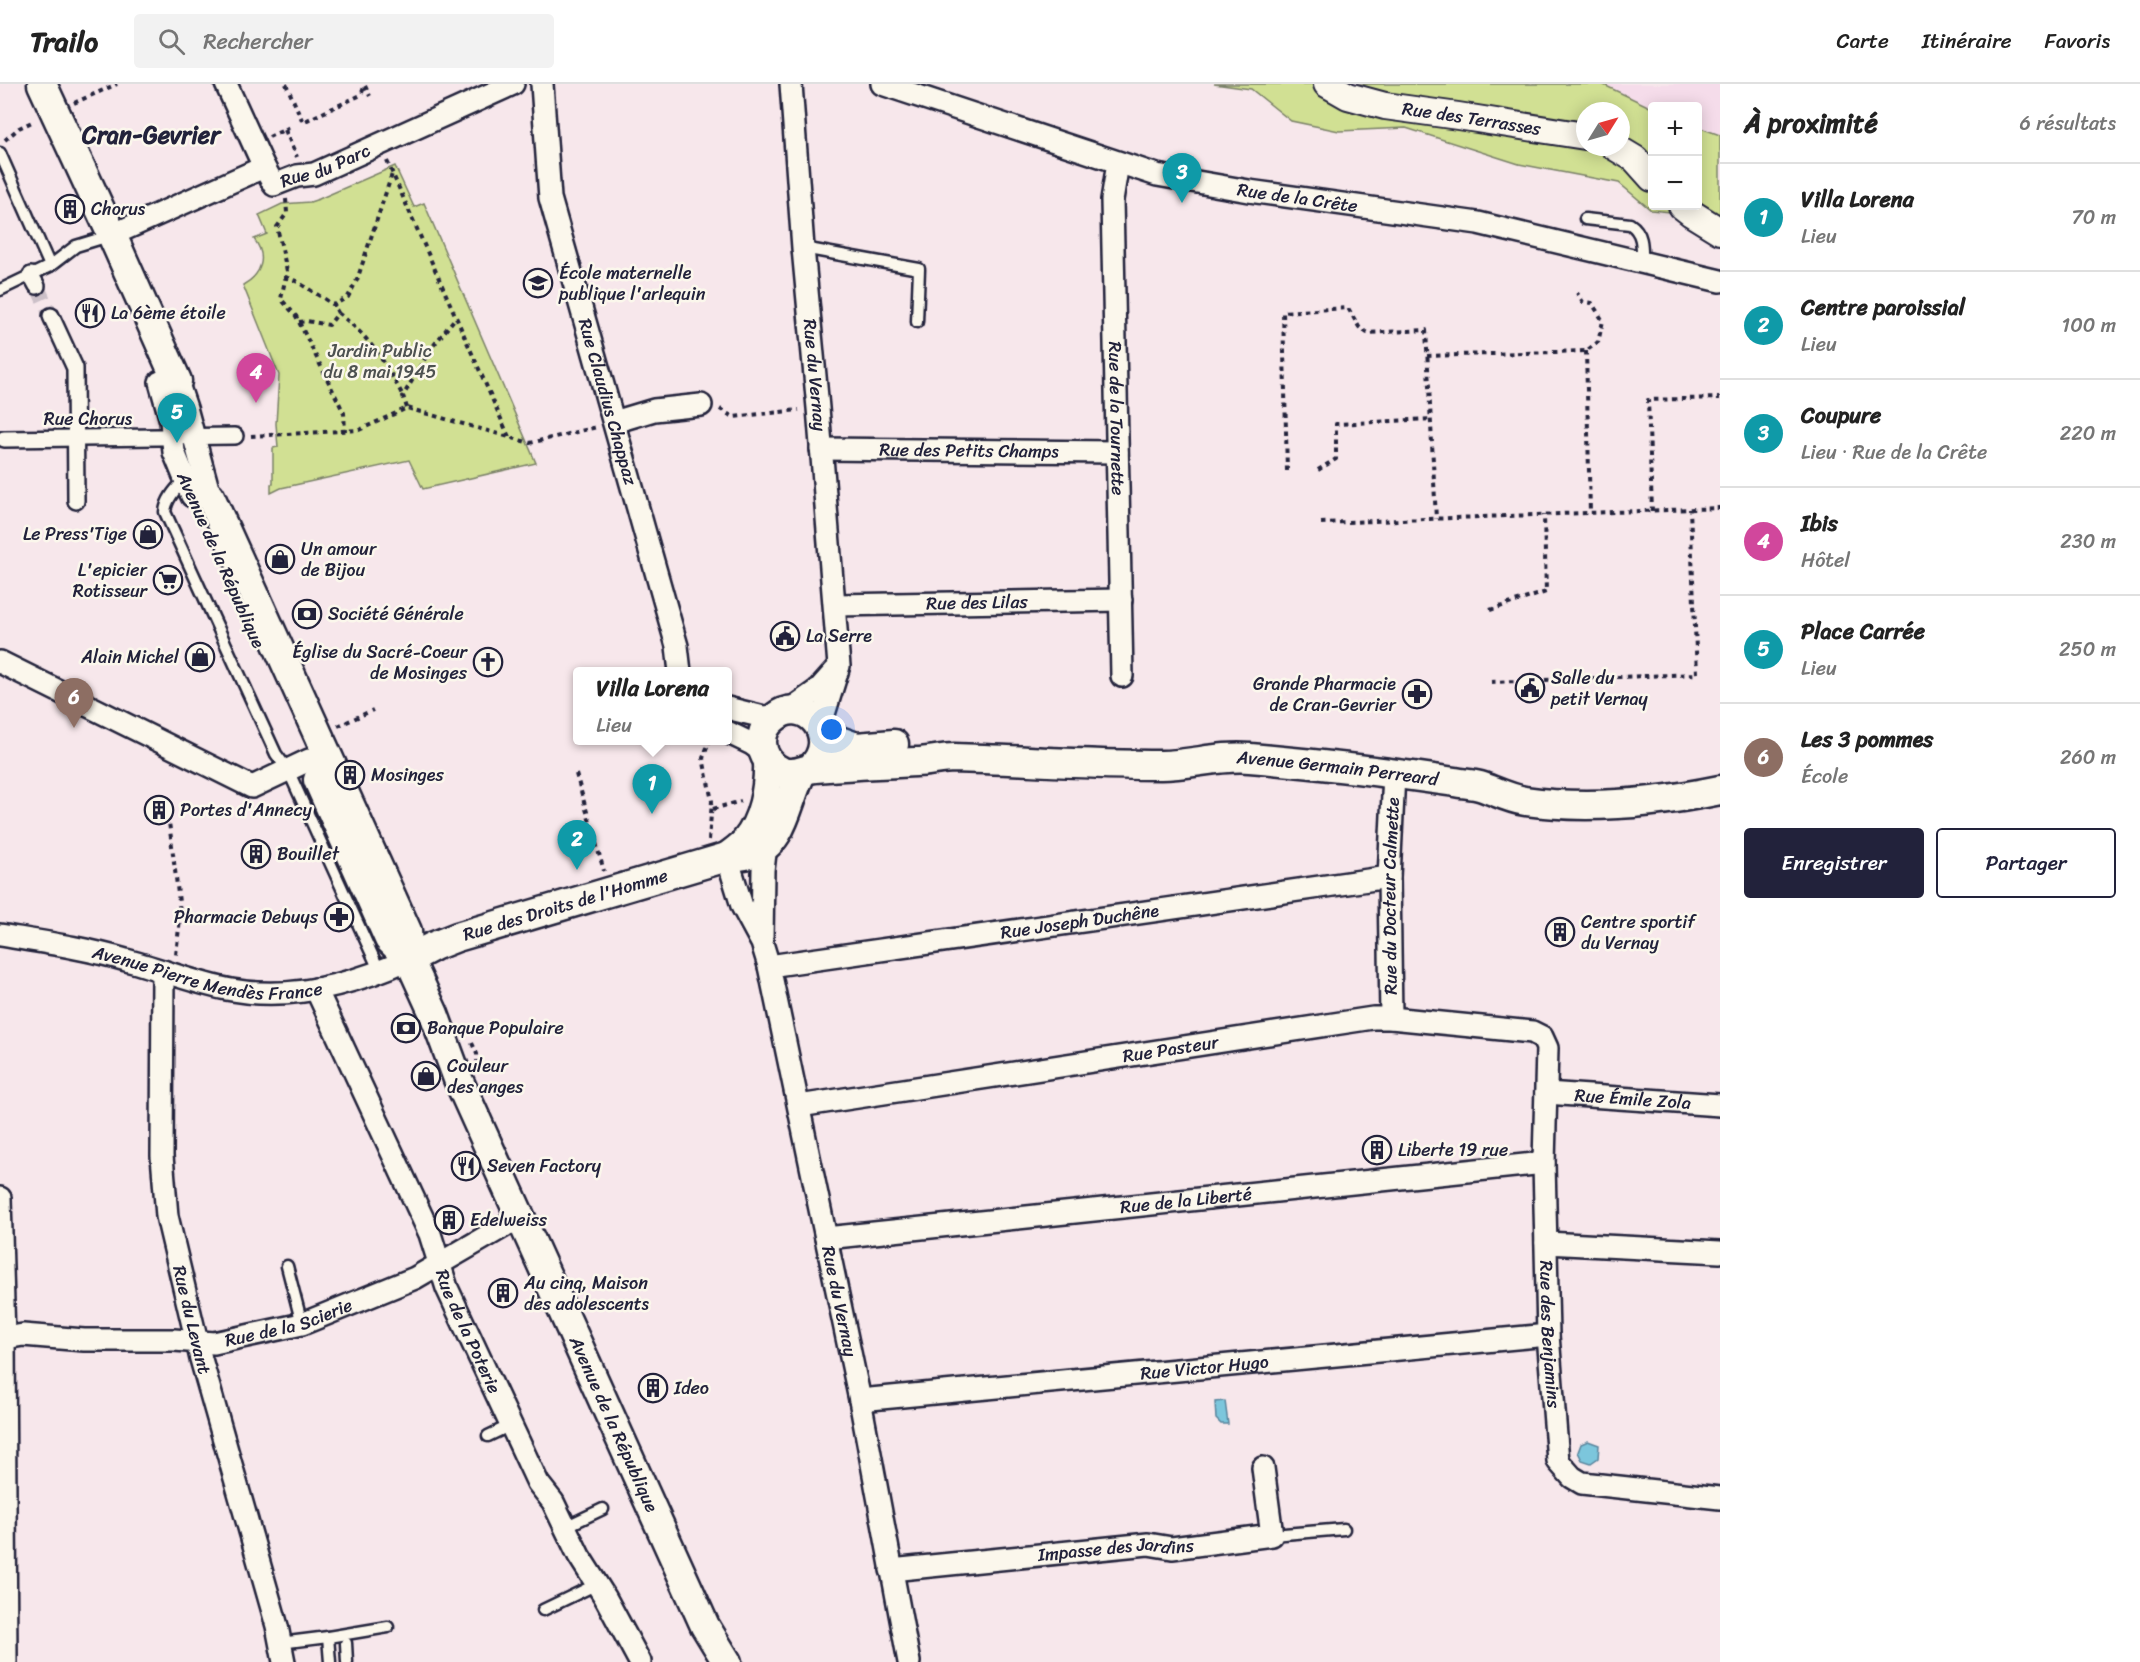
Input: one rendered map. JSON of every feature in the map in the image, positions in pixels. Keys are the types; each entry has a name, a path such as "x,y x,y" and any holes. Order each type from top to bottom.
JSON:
{"main road":[{"name":"Avenue de la République","path":"29,84 105,237"},
{"name":"Avenue de la République","path":"42,84 168,382"},
{"name":"Avenue de la République","path":"196,490 305,755 407,931 409,959 434,1014 458,1079 705,1626 725,1660"},
{"path":"766,845 783,825 794,786 822,754 822,731 807,714 780,715 762,735 766,758 783,772 806,770"},
{"name":"Avenue Germain Perreard","path":"822,731 856,747 905,744 951,758"},
{"name":"Avenue Germain Perreard","path":"806,770 951,758 1091,765 1165,765 1238,757 1479,786 1519,800 1605,804 1648,801 1720,790"},
{"name":"Rue des Droits de l'Homme","path":"719,859 744,843 758,819 768,787 766,758"},
{"name":"Rue des Droits de l'Homme","path":"409,959 457,937 719,859 751,854 766,845"}],"street":[{"path":"226,84 264,167"},
{"name":"Rue du Parc","path":"105,237 264,167 274,185 314,174 513,84"},
{"name":"Rue Claudius Chappaz","path":"542,84 550,198 677,646 679,667"},
{"name":"Rue du Vernay","path":"791,84 802,248 818,408 839,666 822,731"},
{"name":"Rue de la Crête","path":"882,84 1157,175 1209,185 1478,223 1720,281"},
{"name":"Rue des Terrasses","path":"1327,84 1348,96 1385,106 1576,135"},
{"path":"1630,156 1648,173"},
{"name":"Rue de la Tournette","path":"1118,163 1112,200 1122,676"},
{"path":"1687,210 1720,231"},
{"path":"51,316 75,368 76,501"},
{"name":"Avenue de la République","path":"168,382 194,437 196,490"},
{"name":"Avenue de la République","path":"168,382 167,405 174,452 196,490"},
{"path":"614,422 654,410 701,405"},
{"name":"Rue Chorus","path":"2,439 235,436"},
{"name":"Rue des Petits Champs","path":"821,449 1117,452"},
{"name":"Rue des Lilas","path":"835,605 1121,600"},
{"name":"Rue Claudius Chappaz","path":"677,646 688,667"},
{"path":"0,662 252,787 305,755"},
{"path":"732,709 780,715 819,689 839,666"},
{"path":"732,734 752,744 766,758"},
{"name":"Rue du Docteur Calmette","path":"1391,1018 1389,877 1394,774"},
{"name":"Rue du Vernay","path":"762,943 766,845"},
{"name":"Rue du Vernay","path":"719,859 762,943 770,966 860,1400 909,1662"},
{"name":"Rue Joseph Duchêne","path":"770,966 1389,877"},
{"name":"Avenue Pierre Mendès France","path":"0,935 82,950 215,986 266,994 316,990 358,980 409,959"},
{"name":"Rue du Levant","path":"168,972 163,1178 167,1216 196,1341 282,1652"},
{"name":"Rue de la Poterie","path":"316,990 430,1234 447,1288 540,1486 553,1502 579,1556 640,1662"},
{"name":"Rue Pasteur","path":"799,1106 1373,1018 1526,1030 1542,1037"},
{"name":"Rue des Benjamins","path":"1542,1037 1547,1048 1544,1163 1548,1335 1558,1461 1572,1477 1582,1483 1720,1497"},
{"name":"Rue Émile Zola","path":"1546,1093 1720,1105"},
{"name":"Rue de la Liberté","path":"826,1238 1544,1163"},
{"path":"0,1198 6,1662"},
{"name":"Rue de la Scierie","path":"2,1339 23,1335 84,1340 214,1343 302,1324 415,1278 520,1217"},
{"path":"1546,1243 1720,1252"},
{"name":"Rue Victor Hugo","path":"860,1400 1548,1335"},
{"path":"1263,1468 1272,1535"},
{"name":"Impasse des Jardins","path":"891,1570 1148,1544 1172,1548 1272,1535"}],"lane":[{"path":"0,153 50,266"},
{"path":"1585,219 1630,224 1640,235 1642,264"},
{"path":"0,290 34,281 76,246 105,237"},
{"path":"802,248 919,269 917,322"},
{"path":"196,490 171,496 165,512 276,754 305,755 380,972"},
{"path":"287,1266 302,1324"},
{"path":"488,1436 511,1425"},
{"path":"565,1527 603,1509"},
{"path":"1272,1535 1344,1529"},
{"path":"543,1610 597,1584"},
{"path":"282,1652 328,1637 387,1627"},
{"path":"328,1637 330,1662"},
{"path":"346,1643 347,1662"}],"path":[{"path":"71,104 117,84"},
{"path":"286,84 301,122 361,95 365,84"},
{"path":"365,84 370,96"},
{"path":"0,144 19,128 32,122"},
{"path":"285,130 306,175"},
{"path":"380,144 509,438"},
{"path":"334,305 348,297 357,280 393,173"},
{"path":"281,183 286,193 287,213 277,227 287,271 281,299 299,322 344,413 345,431"},
{"path":"285,277 296,281 334,305 338,313 354,325 379,353 403,396 407,408"},
{"path":"1427,356 1586,351 1598,342 1603,321 1592,303 1583,302 1577,293"},
{"path":"1287,471 1282,312 1348,309 1359,327 1367,333 1426,330 1436,519"},
{"path":"299,322 329,325 338,313"},
{"path":"403,396 430,350 456,316"},
{"path":"1586,351 1590,513"},
{"path":"1652,511 1648,400 1720,398"},
{"path":"701,405 721,409 734,417 818,408"},
{"path":"235,436 359,430 407,408 509,438 534,443 614,422"},
{"path":"1318,470 1336,459 1336,424 1431,418"},
{"path":"1321,523 1720,508"},
{"path":"1491,682 1697,674 1690,509"},
{"path":"1490,610 1546,592 1544,515"},
{"path":"305,755 373,710"},
{"path":"708,745 703,758 712,801 709,841 719,859"},
{"path":"576,774 609,892"},
{"path":"166,798 180,910 179,936 168,972"}],"shaded area":[{"path":"1602,84 1720,84 1720,135 1702,128 1702,102 1648,102 1648,106"}],"green space":[{"path":"1214,84 1602,84 1648,106 1648,207 1619,183 1519,164 1406,128 1339,131 1291,121 1251,89"},
{"path":"1702,128 1720,135 1720,217 1651,210 1702,210"},
{"name":"Jardin Public du 8 mai 1945","path":"395,166 414,207 424,203 536,463 423,489 409,460 281,488 271,493 273,448 278,447 276,424 279,375 243,285 254,276 260,265 261,252 254,239 267,234 259,215 282,204 319,199"}],"water":[{"path":"1225,1401 1228,1424 1221,1424 1216,1419 1215,1402"},
{"path":"1588,1441 1599,1445 1598,1458 1591,1463 1582,1460 1578,1452 1581,1444"}],"tunnel":[{"path":"37,286 51,316"}],"place":[{"name":"Coupure","path":"1182,203"},
{"name":"Chorus","path":"70,209"},
{"name":"École maternelle publique l'arlequin","path":"538,283"},
{"name":"La 6ème étoile","path":"90,313"},
{"name":"Ibis","path":"256,403"},
{"name":"Place Carrée","path":"177,443"},
{"name":"Le Press'Tige","path":"148,534"},
{"name":"Un amour de Bijou","path":"280,559"},
{"name":"L'epicier Rotisseur","path":"168,580"},
{"name":"Société Générale","path":"307,614"},
{"name":"La Serre","path":"785,636"},
{"name":"Alain Michel","path":"200,657"},
{"name":"Église du Sacré-Coeur de Mosinges","path":"488,662"},
{"name":"Salle du petit Vernay","path":"1530,688"},
{"name":"Grande Pharmacie de Cran-Gevrier","path":"1417,694"},
{"name":"Les 3 pommes","path":"74,728"},
{"name":"Mosinges","path":"350,775"},
{"name":"Portes d'Annecy","path":"159,810"},
{"name":"Villa Lorena","path":"652,814"},
{"name":"Bouillet","path":"256,854"},
{"name":"Centre paroissial","path":"577,870"},
{"name":"Pharmacie Debuys","path":"339,917"},
{"name":"Centre sportif du Vernay","path":"1560,932"},
{"name":"Banque Populaire","path":"406,1028"},
{"name":"Couleur des anges","path":"426,1076"},
{"name":"Liberte 19 rue","path":"1377,1150"},
{"name":"Seven Factory","path":"466,1166"},
{"name":"Edelweiss","path":"449,1220"},
{"name":"Au cinq, Maison des adolescents","path":"503,1293"},
{"name":"Ideo","path":"653,1388"}],"district":[{"name":"Cran-Gevrier","path":"151,135"}]}
